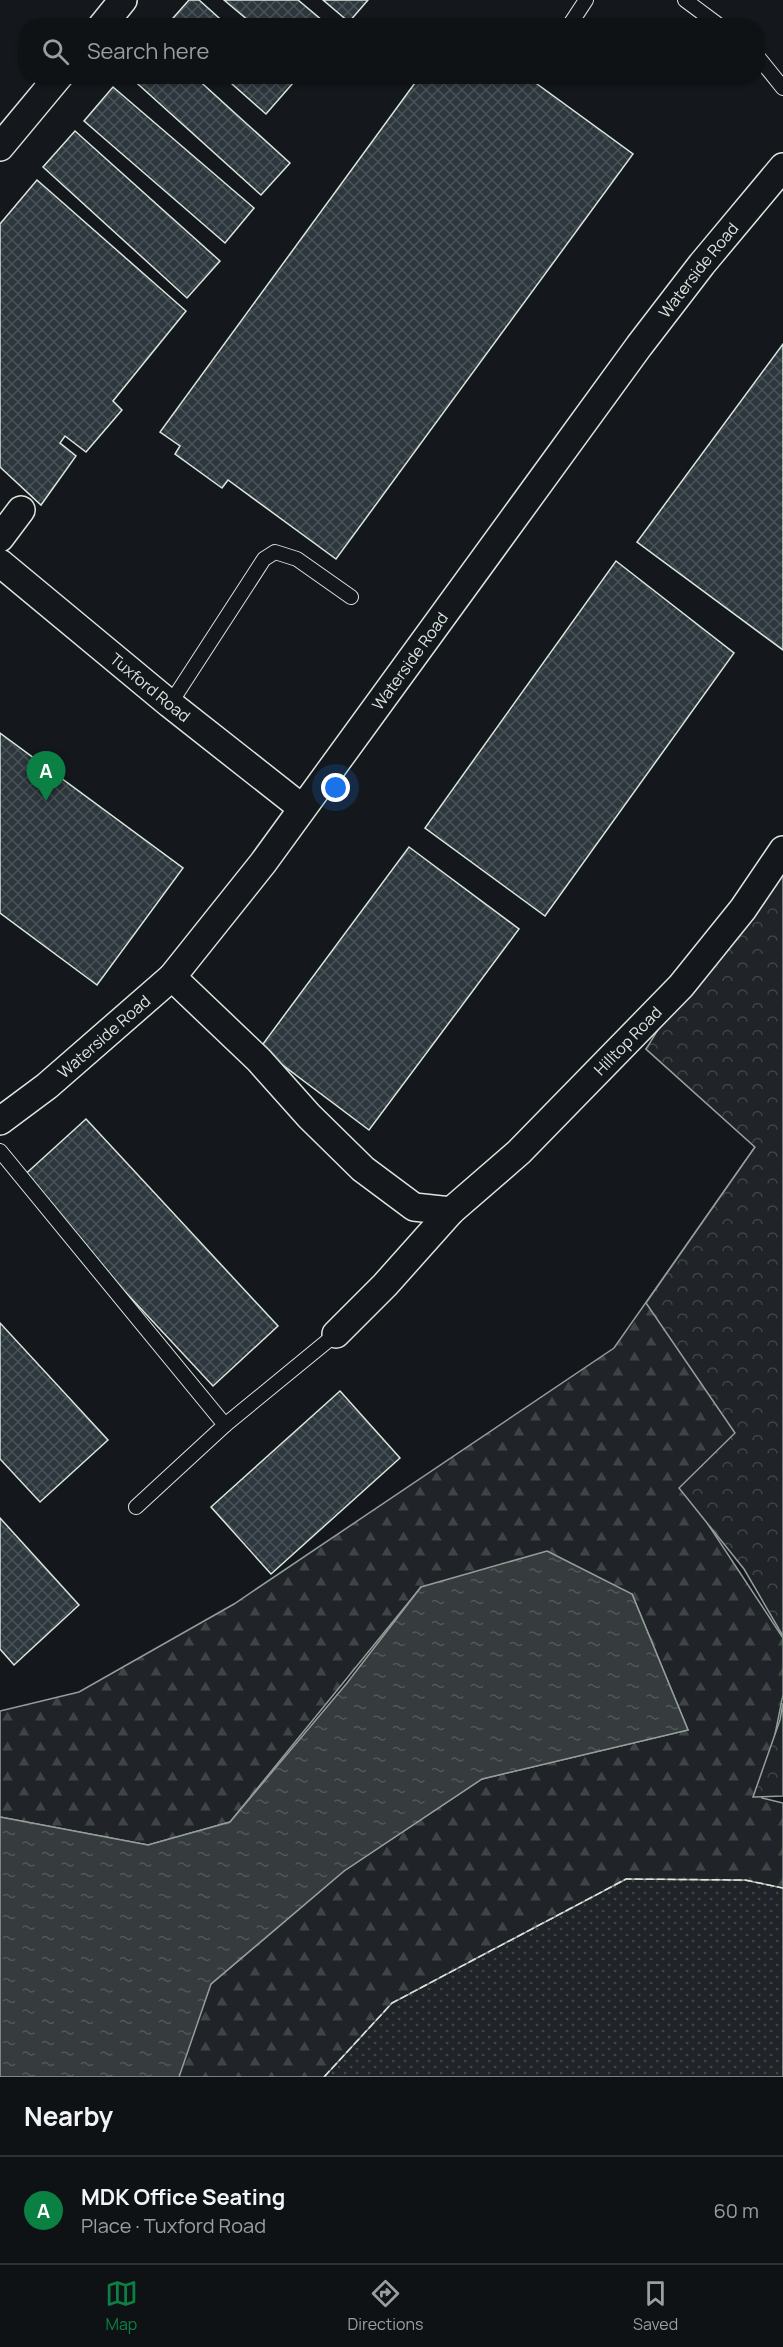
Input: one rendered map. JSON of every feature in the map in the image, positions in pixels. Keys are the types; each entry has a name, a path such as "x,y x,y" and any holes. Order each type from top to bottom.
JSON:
{"street":[{"path":"108,18 123,0"},
{"path":"0,147 52,84"},
{"name":"Waterside Road","path":"0,1121 56,1078 172,977 263,863 639,346 702,264 783,167"},
{"path":"0,537 21,510"},
{"name":"Tuxford Road","path":"0,563 170,704 302,808"},
{"name":"Hilltop Road","path":"336,1334 385,1285 451,1210 519,1152 681,986 743,909 783,850"},
{"path":"172,977 259,1060 309,1116 363,1169 414,1207 451,1210"}],"lane":[{"path":"574,18 586,0"},
{"path":"685,0 709,18"},
{"path":"765,66 783,88"},
{"path":"170,704 264,559 275,552 297,559 351,597"},
{"path":"0,1151 225,1425"},
{"path":"136,1507 225,1425 336,1334"}],"green space":[{"path":"783,850 783,1636 744,1569 679,1488 735,1433 646,1303 755,1147 646,1049 697,967"},
{"path":"783,889 783,1411 690,1497 783,1638 783,1695 762,1798 783,1803 783,1888 745,1880 626,1879 392,2003 324,2077 144,2077 211,1984 344,1871 482,1779 688,1730 632,1594 421,1587 230,1822 148,1845 0,1817 0,1711 79,1692 234,1604 614,1348 755,1147 646,1049"},
{"path":"783,1703 783,1796 753,1797 780,1720"},
{"path":"626,1879 745,1880 783,1888 783,2077 324,2077 392,2003"}],"water":[{"path":"547,1551 632,1594 688,1730 482,1779 344,1871 211,1984 179,2077 0,2077 0,1817 148,1845 230,1822 347,1683 421,1587"}],"building":[{"path":"189,0 199,0 219,18 173,18"},
{"path":"224,0 298,0 319,18 245,18"},
{"path":"323,0 368,0 352,18 344,18"},
{"path":"138,84 203,84 290,163 261,195"},
{"path":"232,84 292,84 266,114"},
{"path":"414,84 537,84 633,154 336,559 228,480 222,488 175,454 180,446 160,432"},
{"path":"113,87 254,208 225,243 84,121"},
{"path":"75,131 220,261 187,298 43,167"},
{"path":"37,180 186,311 113,401 122,410 86,452 65,436 60,443 76,456 41,505 0,467 0,224"},
{"path":"783,344 783,650 637,542"},
{"path":"616,561 734,653 545,916 425,828"},
{"path":"0,733 183,868 97,985 0,913"},
{"path":"409,847 519,929 369,1130 260,1048"},
{"path":"86,1119 278,1326 213,1386 20,1179"},
{"path":"0,1323 108,1440 40,1502 0,1459"},
{"path":"340,1391 400,1458 271,1574 211,1507"},
{"path":"0,1518 79,1605 14,1665 0,1649"}],"fence":[{"path":"324,2077 392,2003 626,1879 745,1880 783,1888"}],"place":[{"name":"MDK Office Seating","path":"46,801"}]}
